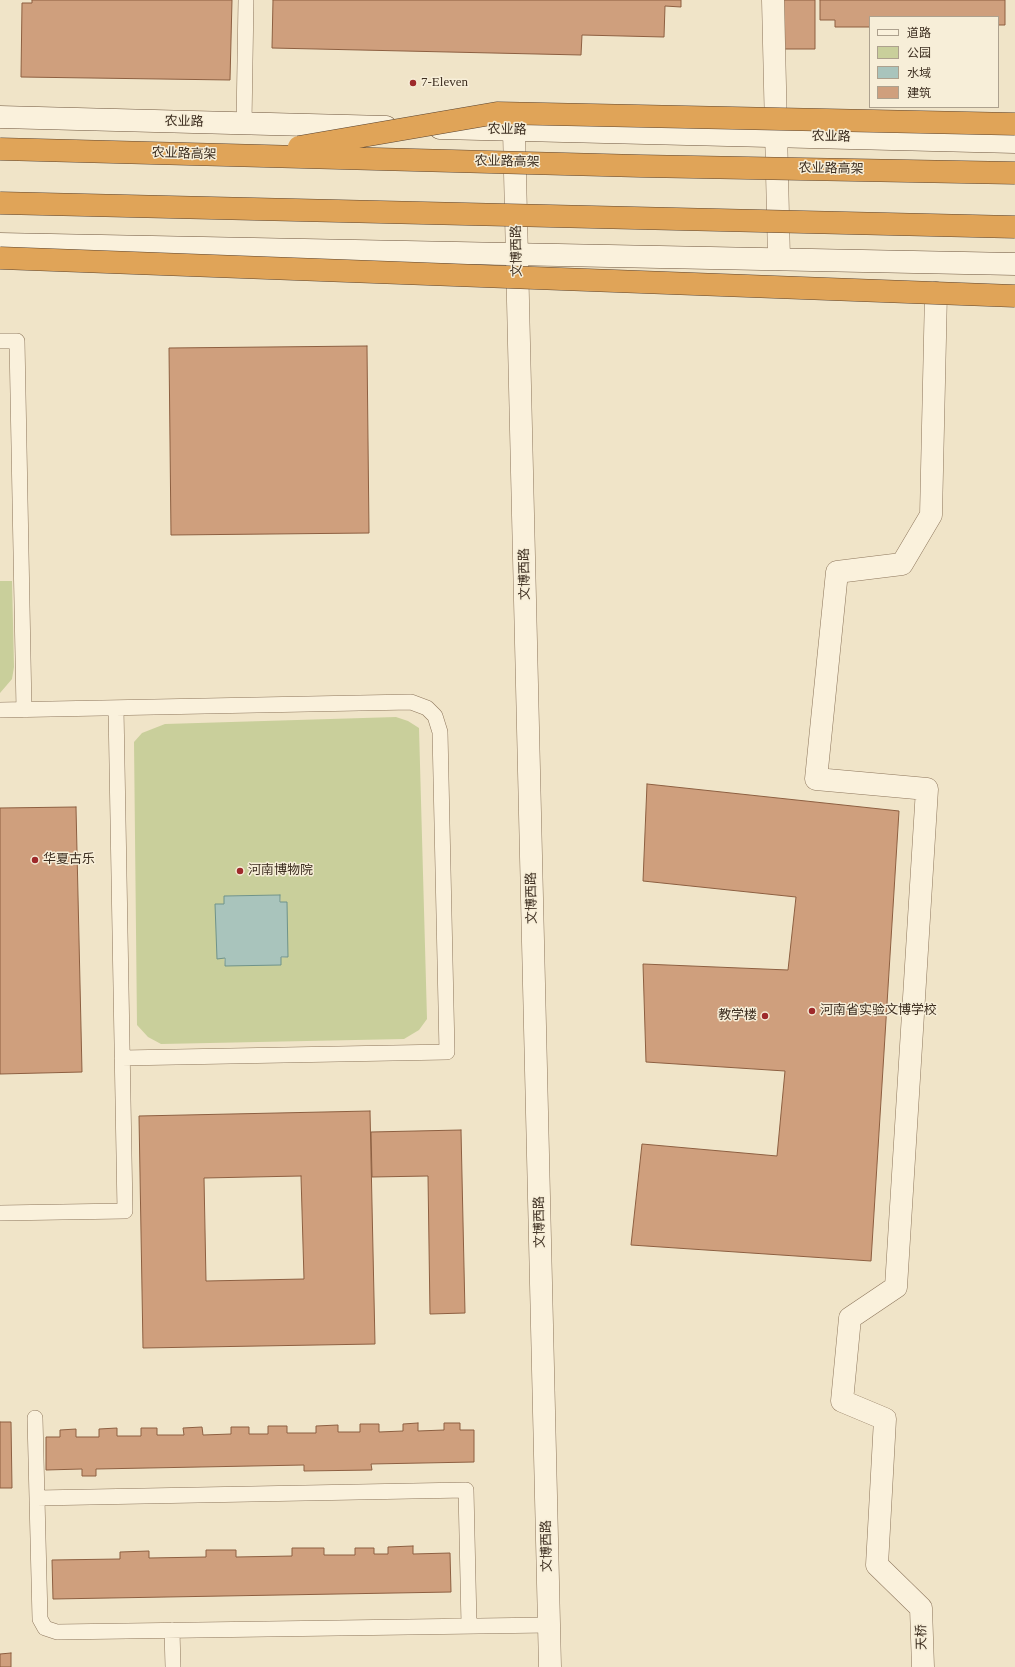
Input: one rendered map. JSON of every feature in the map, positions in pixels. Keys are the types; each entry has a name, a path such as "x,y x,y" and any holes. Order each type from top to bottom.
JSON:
{"highway":[{"path":"250,155 497,113 1015,124"},
{"name":"农业路高架","path":"0,149 1015,173"},
{"path":"0,203 1015,227"},
{"path":"0,258 1015,296"}],"street":[{"path":"773,0 779,259"},
{"name":"农业路","path":"0,117 1015,142"},
{"name":"文博西路","path":"514,130 550,1667"},
{"path":"0,244 1015,264"},
{"name":"天桥","path":"923,1667 922,1608 877,1565 885,1419 842,1402 850,1318 896,1287 927,789 816,779 837,572 902,564 931,515 936,293"}],"lane":[{"path":"244,123 246,0"},
{"path":"0,341 17,341 24,710"},
{"path":"0,710 411,702 427,708 435,716 440,732 447,1052 122,1058"},
{"path":"0,1213 126,1211 116,708"},
{"path":"35,1418 40,1619 45,1628 57,1632 549,1625"},
{"path":"37,1498 466,1490 469,1625"},
{"path":"172,1630 173,1667"}],"green space":[{"path":"0,581 12,581 14,667 12,679 0,693"},
{"path":"396,717 408,721 419,728 427,1019 419,1030 404,1039 161,1044 148,1037 137,1025 134,742 142,733 165,724","holes":["280,895 288,957 225,966 216,904 224,904 224,896"]}],"water":[{"path":"280,895 280,902 287,902 288,957 281,957 281,965 225,966 225,958 217,959 215,904 224,904 224,896"}],"building":[{"path":"32,0 232,0 230,80 21,77 22,3 32,3"},
{"path":"273,0 681,0 681,7 665,6 664,37 582,35 581,55 272,48"},
{"path":"780,0 815,0 815,49 780,49"},
{"path":"820,0 1005,0 1005,25 999,25 999,16 869,16 869,27 835,27 835,20 820,20"},
{"path":"367,346 369,533 171,535 169,348"},
{"name":"教学楼","path":"647,784 899,811 871,1261 631,1245 642,1144 777,1156 785,1071 646,1062 643,964 788,970 796,897 643,881"},
{"path":"76,807 82,1072 0,1074 0,808"},
{"path":"370,1111 375,1344 143,1348 139,1116","holes":["301,1176 304,1279 206,1281 204,1178"]},
{"path":"461,1130 465,1313 430,1314 428,1176 372,1177 371,1132"},
{"path":"0,1422 11,1422 12,1488 0,1488"},
{"path":"418,1423 418,1431 444,1430 444,1423 460,1423 460,1430 474,1430 474,1462 371,1464 372,1470 304,1471 304,1465 96,1469 96,1476 82,1476 82,1469 46,1470 46,1437 60,1437 60,1430 76,1429 76,1437 99,1437 99,1429 117,1428 117,1436 141,1436 141,1428 157,1428 157,1435 184,1435 183,1428 202,1427 203,1435 231,1434 231,1427 249,1427 249,1434 268,1434 268,1426 287,1426 287,1433 316,1433 316,1426 338,1425 338,1432 360,1432 360,1424 379,1424 379,1432 403,1431 403,1424"},
{"path":"413,1546 413,1554 450,1553 451,1592 53,1599 52,1560 120,1559 120,1552 149,1551 149,1558 206,1557 206,1550 236,1550 236,1557 292,1556 292,1548 324,1548 324,1555 355,1555 355,1548 374,1548 374,1554 388,1554 388,1547"},
{"path":"11,1653 11,1667 0,1667 0,1654"}],"place":[{"name":"7-Eleven","path":"413,83"},
{"name":"华夏古乐","path":"35,860"},
{"name":"河南博物院","path":"240,871"},
{"name":"河南省实验文博学校","path":"812,1011"},
{"name":"教学楼","path":"765,1016"}]}
